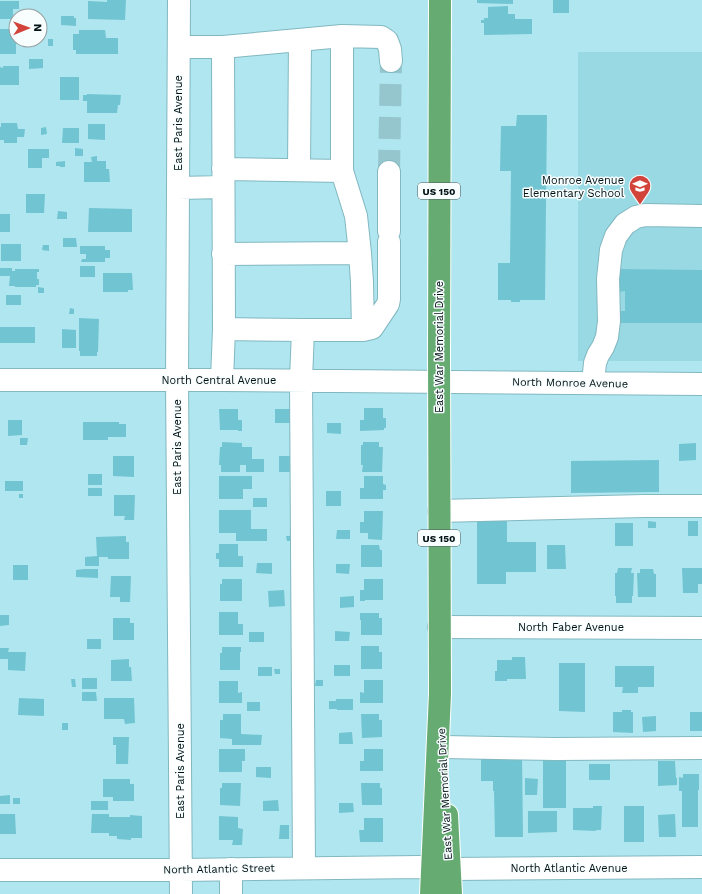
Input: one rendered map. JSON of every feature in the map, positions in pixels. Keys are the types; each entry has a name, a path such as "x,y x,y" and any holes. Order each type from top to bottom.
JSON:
{"highway":[{"name":"East War Memorial Drive","path":"440,0 440,869 451,894"},
{"name":"East War Memorial Drive","path":"431,894 440,869 443,747 440,694"}],"street":[{"name":"East Paris Avenue","path":"179,0 177,379 181,894"},
{"path":"179,47 223,47 342,36 381,37 387,41 390,49 391,61"},
{"path":"342,36 342,171 356,216 362,282 363,330"},
{"path":"300,40 300,170"},
{"path":"222,380 224,329 223,47"},
{"path":"178,188 223,178 300,170 342,171"},
{"path":"224,329 363,330 372,328 388,304 389,299 389,172"},
{"path":"593,383 595,363 598,355 604,347 607,337 609,321 608,278 611,250 616,236 625,224 636,217 702,216"},
{"path":"224,254 360,253"},
{"path":"303,330 301,380 304,868"},
{"name":"North Central Avenue","path":"0,380 177,379 439,381"},
{"name":"North Monroe Avenue","path":"439,381 702,384"},
{"path":"439,511 702,506"},
{"name":"North Faber Avenue","path":"439,627 702,628"},
{"path":"443,747 556,749 702,748"},
{"name":"North Atlantic Street","path":"0,870 181,870 419,867 440,869"},
{"name":"North Atlantic Avenue","path":"440,869 702,867"},
{"path":"231,869 231,894"}],"shaded area":[{"name":"Monroe Avenue Elementary School","path":"578,52 702,52 702,361 578,361"}],"building":[{"path":"107,0 126,0 125,20 88,19 88,1 107,2"},
{"path":"477,0 513,0 513,4 477,3"},
{"path":"553,0 569,0 569,13 553,13"},
{"path":"0,1 19,1 19,8 8,8 8,19 0,19"},
{"path":"508,6 508,14 515,14 515,19 532,19 532,34 484,35 484,23 481,23 481,20 488,18 488,7"},
{"path":"61,16 74,16 74,18 76,18 76,26 61,25"},
{"path":"0,29 8,29 8,48 16,48 16,54 0,54"},
{"path":"79,30 105,30 106,38 118,38 118,54 76,54 76,50 73,50 73,34 79,34"},
{"path":"48,39 53,39 53,46 48,46"},
{"path":"29,59 43,59 43,68 29,69"},
{"path":"3,66 19,66 19,85 0,85 0,67 3,68"},
{"path":"60,77 79,77 79,100 60,100"},
{"path":"83,95 121,95 117,113 87,113 87,101 83,101"},
{"path":"517,115 547,115 545,300 520,300 520,302 511,302 511,300 498,300 498,263 510,263 511,171 500,171 501,126 516,126"},
{"path":"1,123 17,123 18,129 25,129 24,137 17,137 17,143 4,143 4,140 0,140"},
{"path":"88,124 105,124 105,140 88,139"},
{"path":"46,127 47,134 41,135 41,128"},
{"path":"63,128 79,128 79,143 62,143"},
{"path":"75,148 83,149 83,156 75,156"},
{"path":"28,149 49,149 49,158 42,158 42,168 28,168"},
{"path":"97,156 97,161 106,161 106,169 109,169 110,182 84,182 84,162 92,162 91,157"},
{"path":"65,161 65,167 56,166 56,162"},
{"path":"26,194 45,194 44,213 26,213"},
{"path":"89,208 132,209 132,232 88,232"},
{"path":"58,211 67,212 67,219 57,219"},
{"path":"0,214 10,214 10,232 0,232"},
{"path":"63,238 76,238 77,247 63,247"},
{"path":"1,244 21,244 21,261 1,261"},
{"path":"43,245 49,245 49,251 42,250"},
{"path":"80,246 105,246 105,250 110,250 110,258 105,258 105,262 81,262 82,259 86,259 86,254 80,254"},
{"path":"80,266 95,266 95,277 80,277"},
{"path":"0,268 12,268 12,271 15,271 15,269 39,269 39,272 37,272 37,279 39,279 39,285 36,285 36,287 9,286 10,276 0,276"},
{"path":"618,269 702,270 702,323 619,323 619,311 625,311 625,291 618,292"},
{"path":"103,273 132,273 133,290 128,290 128,292 103,292"},
{"path":"38,287 44,288 44,293 38,293"},
{"path":"6,295 21,295 21,305 6,305"},
{"path":"70,308 74,309 74,314 69,314"},
{"path":"79,318 99,319 97,356 80,356"},
{"path":"0,327 35,327 35,343 0,343"},
{"path":"62,329 76,330 76,348 62,348"},
{"path":"364,408 383,408 383,418 386,418 386,428 384,428 384,430 360,431 360,420 364,420"},
{"path":"219,409 238,409 238,420 242,420 242,431 220,430"},
{"path":"275,409 290,409 290,423 275,423"},
{"path":"8,420 22,420 22,435 8,436"},
{"path":"83,422 119,422 119,424 126,424 126,437 108,437 108,440 83,440"},
{"path":"327,423 341,423 341,434 327,433"},
{"path":"20,438 28,438 27,445 20,445"},
{"path":"222,442 242,443 242,447 252,447 252,459 264,459 264,472 246,472 246,465 240,465 240,472 221,472 221,465 219,465 220,447 222,447"},
{"path":"363,442 379,442 379,447 383,447 382,472 362,472 363,465 361,465 361,445 363,445"},
{"path":"696,443 696,460 679,461 679,444"},
{"path":"113,456 134,456 134,477 113,476"},
{"path":"279,456 290,456 290,472 279,472"},
{"path":"659,460 659,492 571,493 571,461"},
{"path":"88,474 102,474 102,485 88,485"},
{"path":"219,476 252,476 252,489 243,489 243,499 219,499"},
{"path":"364,476 383,476 383,484 386,485 386,490 383,490 383,499 360,499 360,488 364,488"},
{"path":"5,481 23,481 23,491 5,491"},
{"path":"88,488 102,488 102,496 88,496"},
{"path":"326,491 341,491 341,506 326,506"},
{"path":"19,494 23,494 23,498 19,498"},
{"path":"114,495 135,495 134,520 124,520 125,516 114,516"},
{"path":"253,498 267,498 267,507 253,507"},
{"path":"219,510 251,510 251,529 267,529 267,541 236,541 236,533 219,533"},
{"path":"364,511 383,511 382,540 368,539 368,533 360,533 360,522 364,522"},
{"path":"477,521 507,521 507,542 536,542 536,572 506,572 506,584 477,584"},
{"path":"648,521 656,522 656,528 648,528"},
{"path":"688,521 698,521 698,536 688,536"},
{"path":"615,523 633,523 633,546 615,546"},
{"path":"337,530 350,530 350,539 336,539"},
{"path":"126,536 126,542 129,542 129,559 108,559 108,557 99,557 99,566 85,566 85,557 97,556 96,537"},
{"path":"286,536 292,536 292,541 287,541"},
{"path":"219,544 238,544 238,556 243,556 243,567 219,567 219,559 216,559 216,553 219,553"},
{"path":"361,545 379,545 380,550 382,550 382,567 361,567"},
{"path":"547,545 565,545 566,569 547,569"},
{"path":"257,563 272,563 272,574 256,573"},
{"path":"336,564 350,564 349,574 336,573"},
{"path":"13,565 28,565 28,580 13,580"},
{"path":"618,568 632,568 631,573 634,573 632,603 616,603 615,573 617,573"},
{"path":"682,568 702,568 702,584 698,584 698,593 683,593"},
{"path":"98,569 98,578 76,577 76,570"},
{"path":"640,569 653,569 654,574 656,574 656,597 638,597 637,573 640,573"},
{"path":"111,576 131,576 130,602 120,602 120,597 110,597"},
{"path":"222,579 242,579 242,601 220,601 220,584 222,584"},
{"path":"364,579 383,579 383,600 360,601 360,590 364,590"},
{"path":"284,590 285,606 269,607 268,591"},
{"path":"354,596 354,607 340,608 340,597"},
{"path":"219,612 238,612 238,624 243,624 243,635 219,635"},
{"path":"360,613 379,613 379,618 382,618 382,635 361,635"},
{"path":"0,615 9,615 9,625 0,626"},
{"path":"113,618 130,618 130,623 134,623 134,640 113,640"},
{"path":"335,631 350,632 349,641 335,641"},
{"path":"249,632 264,632 264,642 249,642"},
{"path":"87,639 101,639 101,649 87,649"},
{"path":"361,646 379,646 379,652 382,652 382,669 361,669"},
{"path":"222,647 241,647 240,670 220,670 220,653 222,653"},
{"path":"0,648 9,648 8,652 26,652 25,671 8,670 8,659 0,659"},
{"path":"512,657 525,657 526,679 507,679 507,681 495,681 497,660 512,660"},
{"path":"129,659 132,681 111,681 111,660"},
{"path":"559,663 585,663 585,712 559,711"},
{"path":"334,665 350,665 350,676 334,676"},
{"path":"615,666 654,666 654,687 638,687 638,693 622,693 623,687 615,687"},
{"path":"258,667 272,667 272,676 258,676"},
{"path":"274,669 280,669 280,674 275,674"},
{"path":"82,678 97,678 97,689 82,689"},
{"path":"71,679 75,679 76,687 72,687"},
{"path":"316,680 323,680 323,686 315,686"},
{"path":"364,680 383,680 383,703 360,703 360,692 364,693"},
{"path":"219,681 238,681 238,693 242,692 242,703 219,703"},
{"path":"82,692 96,692 97,701 82,701"},
{"path":"19,698 44,699 44,716 18,715"},
{"path":"104,698 134,698 135,723 125,724 124,719 104,719"},
{"path":"336,699 353,699 353,710 329,709 329,701 336,701"},
{"path":"247,702 260,702 260,711 247,711"},
{"path":"622,710 631,710 631,712 633,712 633,733 613,732 613,712 622,712"},
{"path":"690,712 702,712 702,731 690,731"},
{"path":"223,714 241,714 241,734 262,735 261,745 232,745 232,739 220,738 220,720 223,720"},
{"path":"361,714 379,714 379,720 382,720 382,737 362,738"},
{"path":"656,716 656,731 643,732 642,717"},
{"path":"62,723 68,723 68,730 62,730"},
{"path":"352,732 353,744 339,744 339,733"},
{"path":"113,737 129,737 128,764 116,764 116,745 113,745"},
{"path":"219,749 245,749 245,761 242,761 242,772 219,772"},
{"path":"364,749 383,749 383,771 360,771 360,761 364,761"},
{"path":"522,756 523,837 495,837 493,781 481,781 481,757"},
{"path":"543,760 566,760 566,808 543,808"},
{"path":"658,761 675,761 677,785 658,786"},
{"path":"589,764 610,764 610,780 589,780"},
{"path":"256,767 271,767 271,778 256,777"},
{"path":"683,774 699,774 698,827 682,827 682,791 679,791 679,777 683,778"},
{"path":"525,778 538,779 537,795 525,795"},
{"path":"103,779 130,779 130,784 134,784 134,801 113,801 113,797 103,797"},
{"path":"222,783 241,783 240,806 220,805 220,788 222,788"},
{"path":"361,783 380,783 380,788 382,788 382,805 362,805"},
{"path":"10,795 10,804 0,804 0,796"},
{"path":"13,798 20,798 20,804 13,804"},
{"path":"278,800 279,811 263,811 263,801"},
{"path":"91,801 108,801 108,810 91,810"},
{"path":"339,803 353,803 354,812 339,813"},
{"path":"593,806 602,806 601,830 573,830 573,808 593,808"},
{"path":"624,806 644,806 644,842 624,842"},
{"path":"528,811 557,811 557,832 528,833"},
{"path":"0,814 15,814 16,834 0,834"},
{"path":"92,814 109,814 109,817 130,817 130,815 142,816 142,838 131,838 131,840 117,839 117,836 109,836 109,833 91,833"},
{"path":"675,814 676,837 659,837 658,815"},
{"path":"219,816 238,817 238,828 243,829 242,845 232,845 233,840 219,840"},
{"path":"364,818 383,818 383,842 360,842 359,830 364,830"},
{"path":"280,825 289,825 289,839 279,839"}],"tunnel":[{"path":"389,172 391,61"}],"place":[{"name":"Monroe Avenue Elementary School","path":"640,206"}]}
